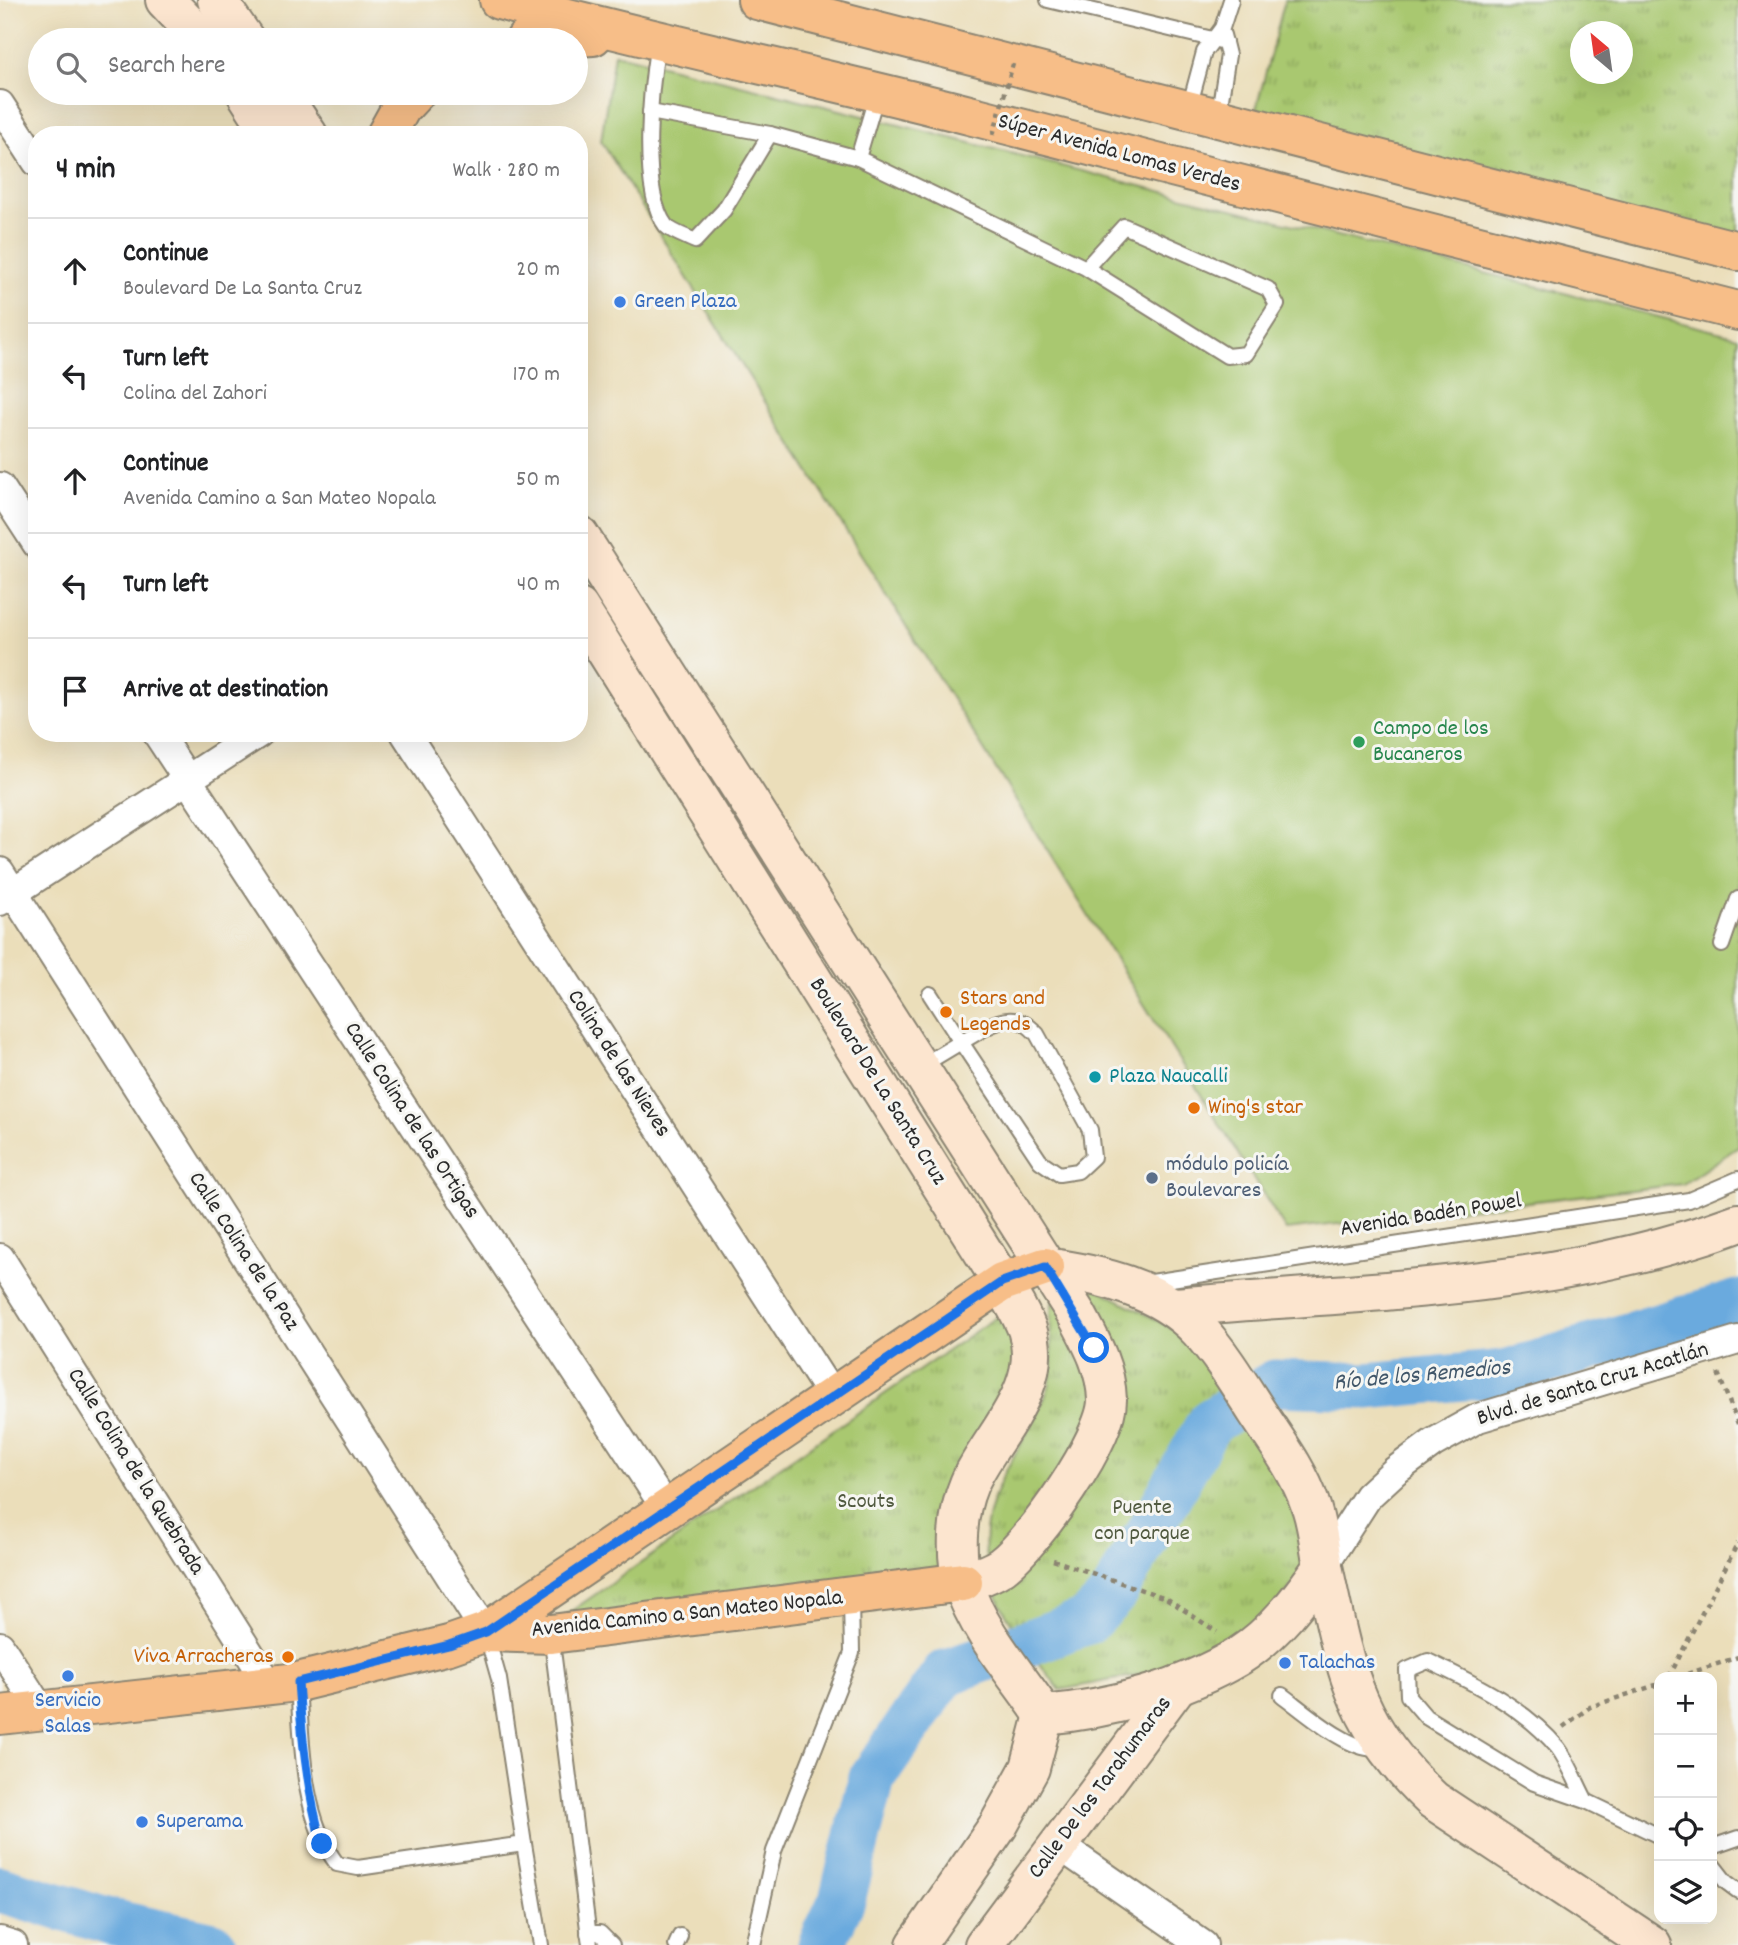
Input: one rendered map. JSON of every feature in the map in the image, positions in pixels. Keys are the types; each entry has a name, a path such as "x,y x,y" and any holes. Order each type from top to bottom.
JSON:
{"main road":[{"path":"165,0 192,28"},
{"path":"183,0 202,28"},
{"path":"218,0 237,28"},
{"name":"Súper Avenida Lomas Verdes","path":"499,0 641,38 877,94 1738,311"},
{"path":"757,0 1738,251"},
{"path":"588,39 641,38"},
{"path":"254,105 267,126"},
{"path":"288,105 302,126"},
{"path":"391,126 404,105"},
{"name":"Boulevard De La Santa Cruz","path":"588,549 1077,1315 1105,1372 1107,1403 1104,1425 1071,1480 1019,1548 970,1599"},
{"name":"Boulevard De La Santa Cruz","path":"588,622 1002,1282 1028,1331 1030,1357 1023,1391 1014,1411 969,1485 958,1530 970,1599 1044,1715"},
{"path":"1173,1307 1515,1277 1689,1241 1738,1223"},
{"path":"486,1632 665,1507 1002,1282 1045,1267 1087,1273 1128,1285 1173,1307 1198,1329 1224,1362 1283,1452 1310,1503 1354,1693 1384,1747 1402,1771 1433,1800 1652,1945"},
{"name":"Blvd. de Santa Cruz Acatlán","path":"1178,1685 1239,1656 1270,1631 1298,1601 1323,1566"},
{"name":"Avenida Camino a San Mateo Nopala","path":"0,1715 284,1684 449,1645 486,1632 551,1634 851,1597 970,1599"},
{"name":"Calle De los Tarahumaras","path":"1044,1715 1085,1711 1178,1685"},
{"name":"Calle De los Tarahumaras","path":"984,1945 1178,1685"},
{"path":"916,1945 998,1826 1030,1768 1044,1715"}],"street":[{"path":"0,105 28,148"},
{"path":"0,487 28,530"},
{"name":"Calle Colina de las Ortigas","path":"163,742 665,1507"},
{"path":"4,888 187,780 245,742"},
{"name":"Colina de las Nieves","path":"411,742 832,1395"},
{"name":"Calle Colina de la Paz","path":"4,888 486,1632"},
{"name":"Calle Colina de la Quebrada","path":"0,1258 284,1684"},
{"name":"Blvd. de Santa Cruz Acatlán","path":"1323,1566 1368,1496 1395,1471 1433,1443 1478,1418 1738,1340"},
{"path":"0,1646 42,1712"},
{"path":"1059,1845 1203,1945"},
{"path":"0,1941 13,1945"}],"lane":[{"path":"1048,0 1220,37"},
{"path":"1203,116 1204,52 1220,37 1231,0"},
{"path":"1203,116 1228,55 1220,37"},
{"path":"641,38 651,83 652,193 667,227 695,241 724,210 770,134"},
{"path":"858,158 877,94"},
{"path":"650,112 770,134 858,158 1086,268 1227,356 1246,354 1277,305 1268,289 1124,226 1086,268"},
{"path":"1722,945 1738,899"},
{"path":"918,1069 961,1042 997,1022 1011,1018 1026,1022 1037,1034 1090,1130 1093,1157 1078,1171 1059,1174 1040,1161 961,1042 930,994"},
{"name":"Avenida Badén Powel","path":"1128,1285 1689,1200 1738,1179"},
{"path":"753,1945 774,1851 852,1653 851,1597"},
{"path":"486,1632 499,1679 541,1945"},
{"path":"551,1634 589,1939 600,1933 612,1945"},
{"path":"1586,1801 1559,1750 1533,1721 1455,1674 1428,1661 1407,1670 1408,1696 1426,1717 1534,1783 1586,1801 1654,1834"},
{"path":"284,1684 322,1844 337,1864 358,1868 524,1844"},
{"path":"1282,1695 1347,1741 1371,1750 1384,1747"},
{"path":"1717,1845 1738,1839"},
{"path":"1717,1869 1738,1891"}],"path":[{"path":"993,135 1013,64"},
{"path":"1710,1349 1738,1424"},
{"path":"1672,1672 1738,1543"},
{"path":"1087,1572 1166,1598 1223,1636 1239,1656"},
{"path":"1693,1672 1738,1657"},
{"path":"1549,1739 1590,1707 1654,1686"}],"green space":[{"path":"1285,0 1738,0 1738,250 1251,128"},
{"name":"Campo de los Bucaneros","path":"614,53 1738,337 1738,1147 1683,1184 1286,1230 601,141"},
{"name":"Puente con parque","path":"1058,1281 1100,1290 1197,1341 1300,1508 1304,1570 1267,1618 1217,1645 1153,1672 1060,1690 1024,1643 996,1595 988,1571 985,1544 988,1516 999,1485 1049,1386 1052,1368 1051,1308"},
{"name":"Scouts","path":"1002,1313 1018,1353 942,1571 557,1621"}],"waterway":[{"name":"Río de los Remedios","path":"821,1945 842,1900 872,1778 945,1673 1088,1621 1113,1595 1210,1422 1275,1383 1367,1386 1505,1373 1738,1303"},
{"path":"0,1889 110,1922 213,1945"}],"place":[{"name":"Green Plaza","path":"620,302"},
{"name":"Campo de los Bucaneros","path":"1359,742"},
{"name":"Stars and Legends","path":"946,1012"},
{"name":"Plaza Naucalli","path":"1095,1077"},
{"name":"Wing's star","path":"1194,1108"},
{"name":"módulo policía Boulevares","path":"1152,1178"},
{"name":"Viva Arracheras","path":"288,1657"},
{"name":"Talachas","path":"1285,1663"},
{"name":"Servicio Salas","path":"68,1676"},
{"name":"Superama","path":"142,1822"}],"route":[{"path":"322,1844 313,1812 303,1748 298,1682 449,1645 486,1632 665,1507 1002,1282 1045,1267 1077,1315 1094,1348"}]}
